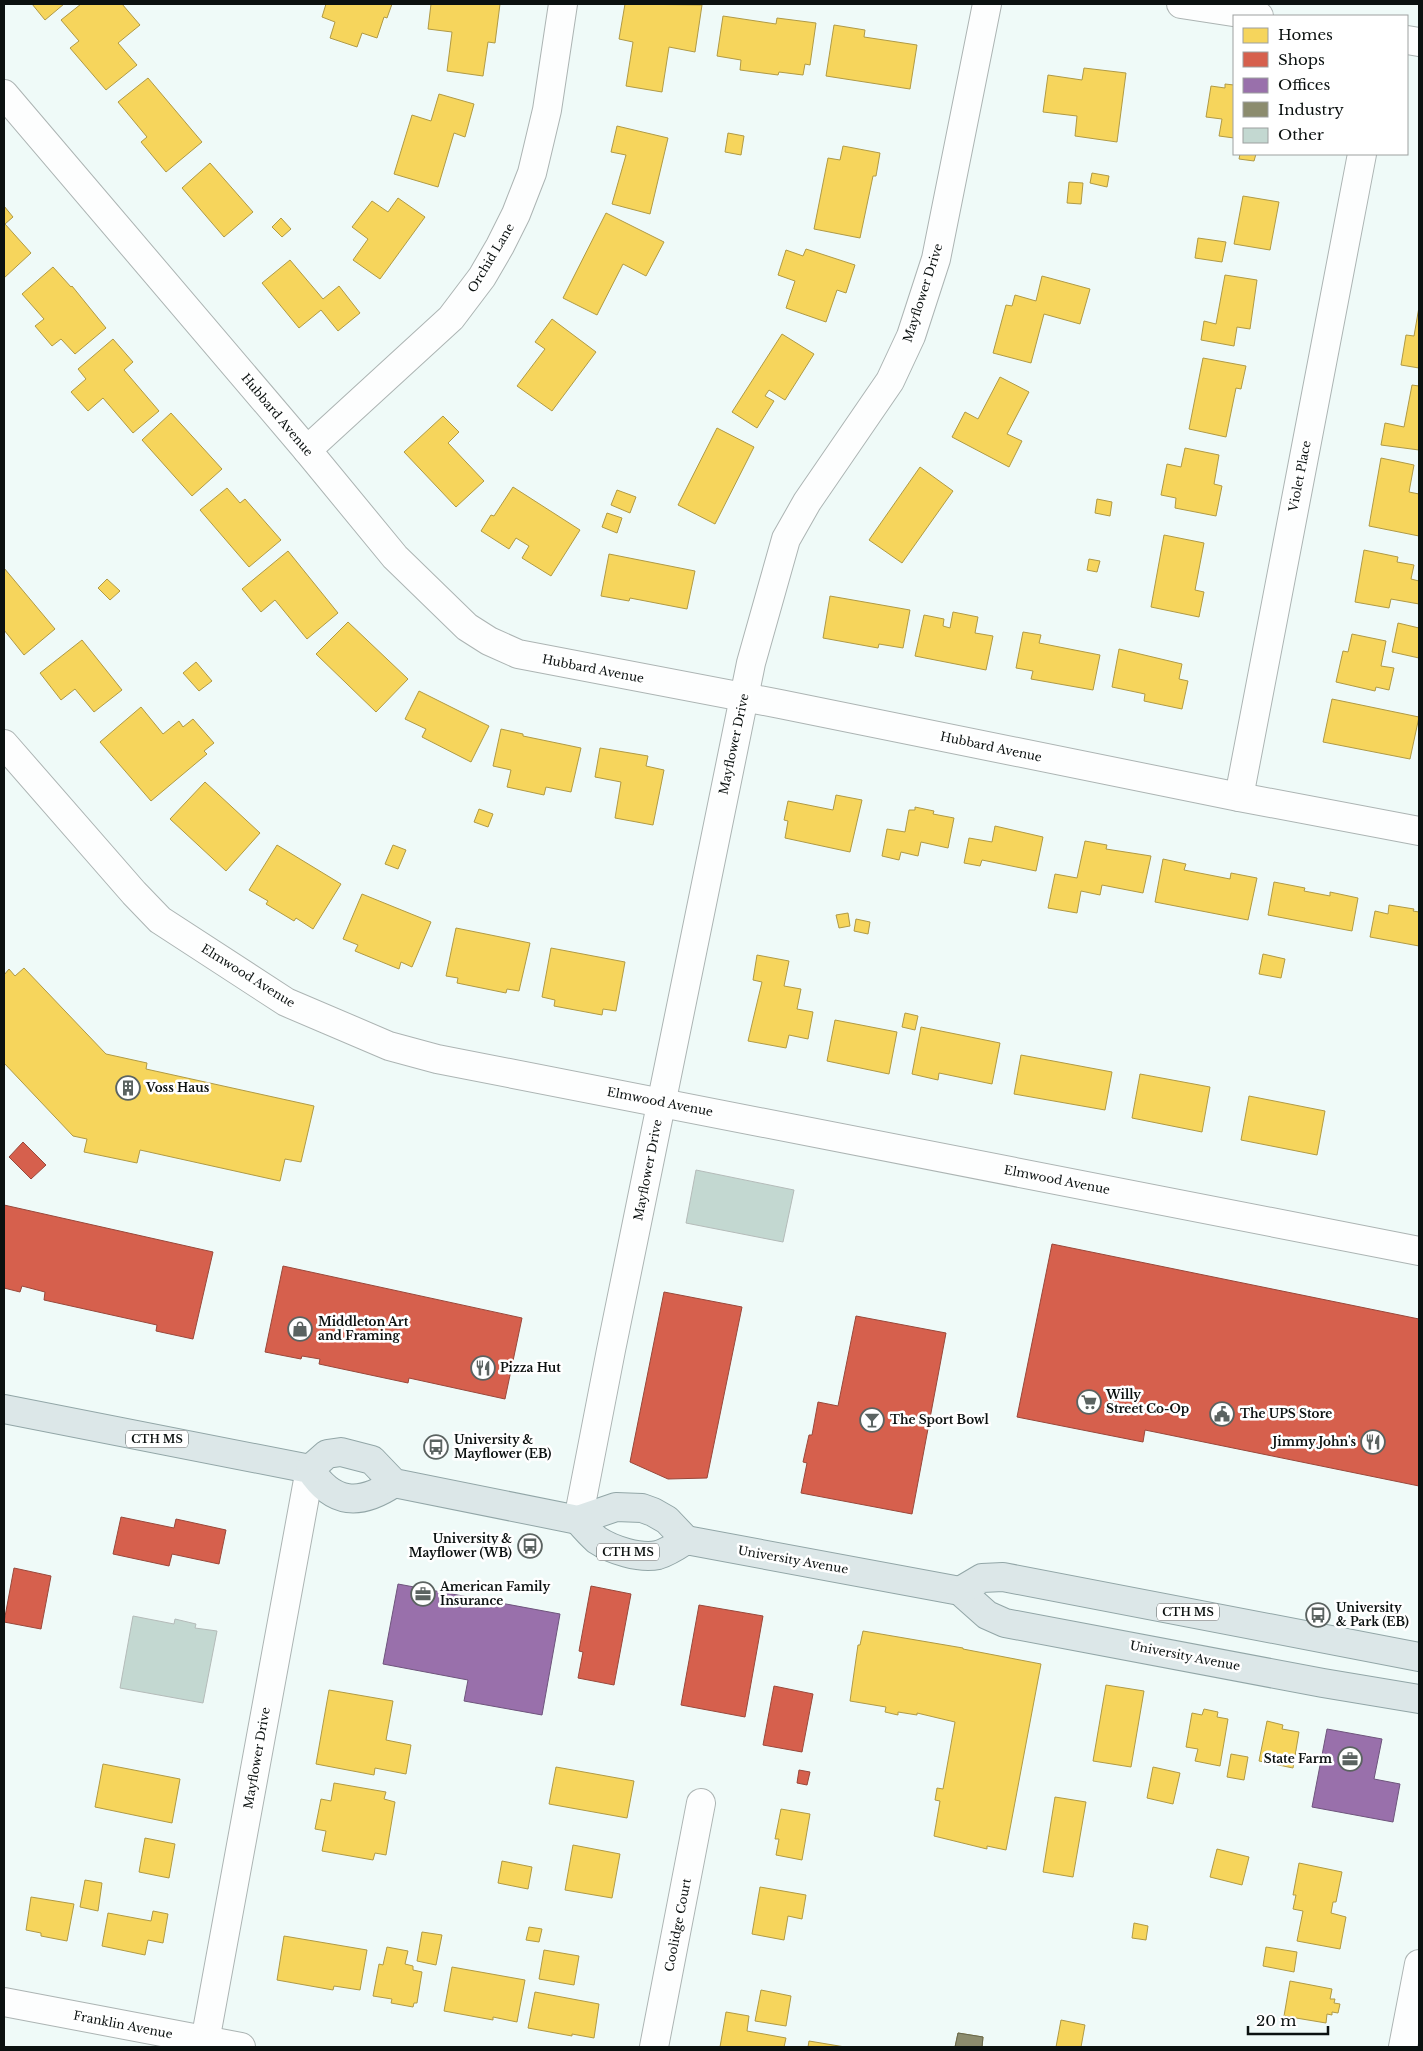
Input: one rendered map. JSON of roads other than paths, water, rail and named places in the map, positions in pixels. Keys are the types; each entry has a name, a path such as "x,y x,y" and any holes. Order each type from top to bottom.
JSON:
{"main road":[{"name":"CTH MS","path":"4,1409 310,1469"},
{"path":"394,1483 370,1497 356,1499 338,1495 327,1490 310,1469 327,1454 334,1452 345,1453 372,1460 394,1483 578,1520 616,1507 642,1508 656,1513 667,1520 686,1540"},
{"name":"CTH MS","path":"578,1520 591,1535 603,1543 624,1551 643,1555 662,1553 686,1540"},
{"name":"University Avenue","path":"686,1540 960,1591 987,1615 1005,1623 1323,1683 1419,1699"},
{"name":"CTH MS","path":"960,1591 982,1578 1002,1577 1419,1657"}],"street":[{"name":"Orchid Lane","path":"307,450 332,425 451,318 482,276 500,246 516,214 532,173 547,110 563,4"},
{"name":"Mayflower Drive","path":"578,1520 751,663 786,539 807,502 890,381 911,336 936,259 987,4"},
{"path":"1181,4 1252,15"},
{"name":"Hubbard Avenue","path":"4,94 307,450 395,558 467,627 489,641 518,654 744,697 1238,797 1419,831"},
{"name":"Violet Place","path":"1238,797 1362,155"},
{"name":"Elmwood Avenue","path":"4,744 134,893 160,920 286,1002 389,1046 437,1059 1419,1251"},
{"name":"Mayflower Drive","path":"204,2044 310,1469"},
{"name":"Coolidge Court","path":"654,2047 701,1803"},
{"path":"1403,2047 1419,1964"},
{"name":"Franklin Avenue","path":"4,2002 204,2044 241,2047"}],"place":[{"name":"Voss Haus","path":"128,1088"},
{"name":"Middleton Art and Framing","path":"300,1329"},
{"name":"Pizza Hut","path":"483,1368"},
{"name":"Willy Street Co-Op","path":"1089,1402"},
{"name":"The UPS Store","path":"1222,1414"},
{"name":"The Sport Bowl","path":"872,1420"},
{"name":"Jimmy John's","path":"1373,1442"},
{"name":"University & Mayflower (EB)","path":"436,1447"},
{"name":"University & Mayflower (WB)","path":"530,1546"},
{"name":"American Family Insurance","path":"423,1594"},
{"name":"University & Park (EB)","path":"1318,1615"},
{"name":"State Farm","path":"1350,1759"}]}
